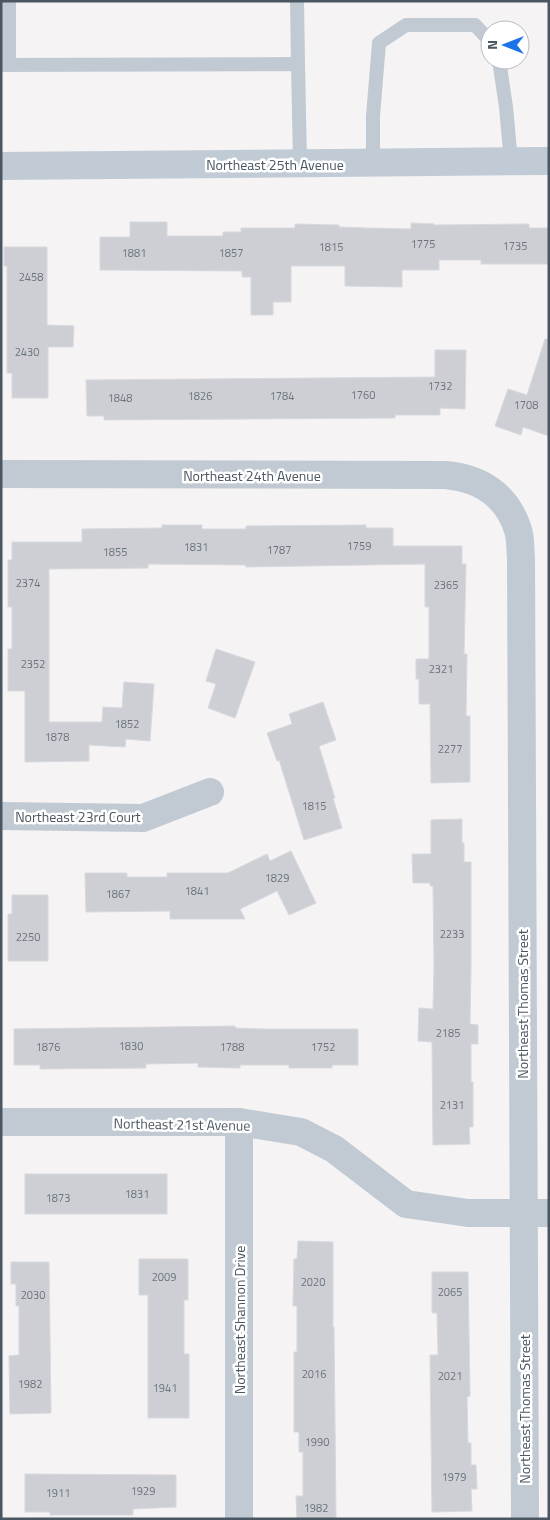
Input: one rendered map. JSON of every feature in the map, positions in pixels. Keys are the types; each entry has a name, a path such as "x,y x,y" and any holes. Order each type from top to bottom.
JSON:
{"main road":[{"name":"Northeast 25th Avenue","path":"1,166 549,161"}],"street":[{"name":"Northeast 24th Avenue","path":"1,474 445,475 462,476 477,482 498,495"},
{"name":"Northeast Thomas Street","path":"498,495 510,510 519,532 521,558 536,1213 525,1519"},
{"name":"Northeast 23rd Court","path":"1,816 143,818 210,792"},
{"name":"Northeast 21st Avenue","path":"1,1122 239,1122 301,1132 334,1149 406,1204 468,1213 536,1213"},
{"name":"Northeast Shannon Drive","path":"239,1122 239,1519"}],"lane":[{"path":"9,1 5,65 298,64"},
{"path":"297,1 300,164"},
{"path":"374,163 373,116 379,43 406,25 475,25 480,30"},
{"path":"500,70 511,162"}],"building":[{"path":"130,222 167,222 167,236 223,236 223,232 241,232 241,228 295,228 295,224 411,229 411,223 434,225 529,224 529,228 549,228 549,264 481,264 481,260 439,260 439,270 402,270 402,287 345,286 345,266 291,266 291,302 273,302 273,315 251,315 251,277 242,277 242,271 100,270 100,237 130,237"},
{"path":"4,247 47,247 47,325 74,326 73,347 48,347 48,398 12,398 12,373 7,373 7,266 4,266"},
{"path":"545,339 549,340 549,436 523,427 521,435 495,426 508,389 527,395"},
{"path":"435,350 466,350 465,409 440,408 440,415 395,415 395,418 104,420 104,416 87,416 86,380 435,377"},
{"path":"162,525 202,525 202,529 246,529 246,526 366,525 366,528 393,528 393,546 462,546 462,564 466,564 464,654 467,654 466,716 470,716 470,782 431,783 430,704 419,704 419,679 416,679 416,659 429,659 429,607 425,607 425,564 246,567 246,565 148,564 148,568 49,569 49,722 102,722 103,707 122,708 124,682 154,684 150,741 126,739 125,747 89,745 89,761 25,762 25,691 8,691 8,649 12,649 12,607 8,607 8,560 12,560 12,542 82,542 82,529 162,528"},
{"path":"216,649 255,662 235,718 208,708 216,684 206,681"},
{"path":"323,702 336,740 319,746 342,828 304,840 279,760 277,761 267,733 292,724 289,714"},
{"path":"462,819 464,862 471,862 470,1024 478,1025 478,1044 471,1044 473,1127 469,1127 470,1144 433,1145 432,1042 418,1041 419,1008 433,1009 433,886 430,886 430,883 413,883 412,854 431,854 431,820"},
{"path":"291,851 316,903 289,915 277,891 240,909 245,919 170,919 170,911 86,912 85,873 127,873 127,877 167,877 167,873 228,873 267,854 270,861"},
{"path":"12,895 48,895 48,961 8,961 8,914 12,914"},
{"path":"235,1026 235,1028 265,1029 358,1029 358,1065 332,1065 332,1068 289,1068 289,1065 240,1065 240,1068 198,1067 198,1063 146,1064 146,1068 40,1069 40,1065 14,1065 14,1029"},
{"path":"25,1174 167,1174 167,1214 25,1214"},
{"path":"298,1241 333,1242 336,1519 297,1519 296,1496 303,1496 303,1452 299,1452 299,1432 294,1432 294,1352 297,1352 297,1306 293,1306 294,1259 297,1259"},
{"path":"139,1259 188,1259 188,1300 184,1300 184,1354 189,1354 189,1418 148,1418 148,1295 139,1295"},
{"path":"11,1262 49,1262 51,1413 10,1414 9,1356 19,1355 19,1306 16,1306 16,1284 11,1284"},
{"path":"432,1272 468,1272 470,1396 467,1397 468,1443 471,1443 471,1465 476,1465 477,1489 471,1489 472,1511 432,1512 430,1355 438,1355 437,1313 432,1313"},
{"path":"25,1474 176,1475 176,1507 133,1509 133,1515 50,1515 50,1512 25,1512"}]}
